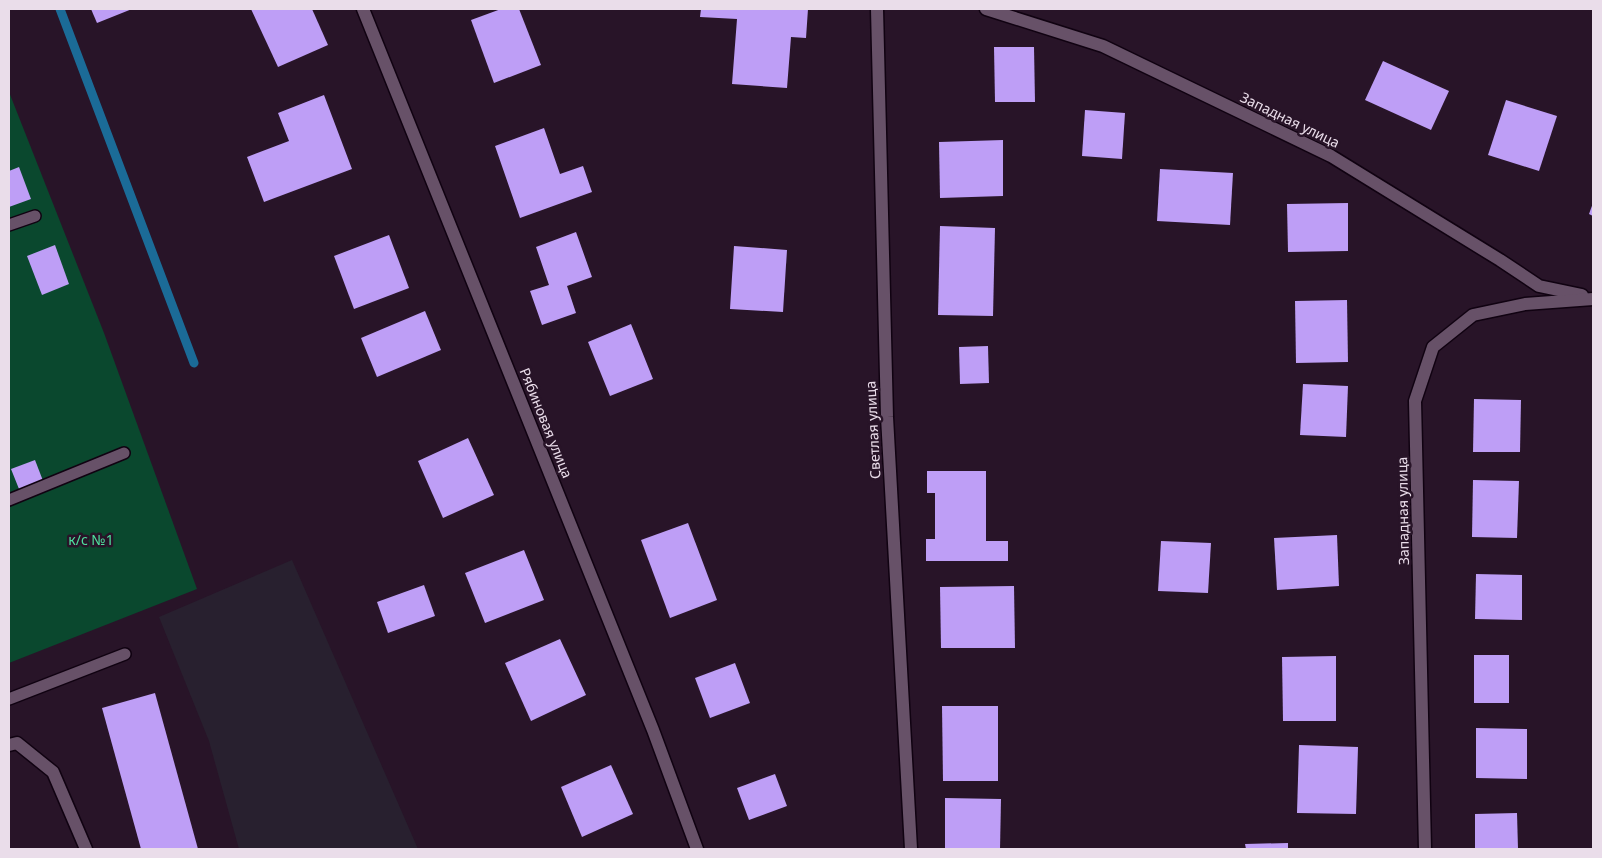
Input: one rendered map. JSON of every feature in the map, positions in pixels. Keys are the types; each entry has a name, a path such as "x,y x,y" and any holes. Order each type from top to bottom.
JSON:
{"street":[{"name":"Рябиновая улица","path":"363,9 650,721 697,849"},
{"name":"Светлая улица","path":"877,9 887,417 911,849"},
{"name":"Западная улица","path":"986,9 1103,46 1331,156 1539,286 1593,298"},
{"name":"Западная улица","path":"1425,849 1415,401 1433,347 1474,315 1525,304 1593,298"},
{"path":"9,745 17,743 53,772 86,849"}],"lane":[{"path":"9,226 35,216"},
{"path":"9,500 124,453"},
{"path":"9,699 124,654"}],"shaded area":[{"path":"292,560 418,849 239,849 209,741 159,617"}],"green space":[{"name":"к/с №1","path":"9,92 104,333 197,589 9,663"}],"building":[{"path":"91,9 132,9 97,23"},
{"path":"251,9 312,9 328,45 278,67"},
{"path":"501,9 519,9 541,65 494,83 471,20"},
{"path":"701,9 808,9 806,38 791,37 787,88 732,84 737,19 700,17"},
{"path":"994,47 1034,47 1035,102 995,102"},
{"path":"1383,61 1449,91 1431,130 1365,100"},
{"path":"324,95 352,169 264,202 247,157 289,141 278,113"},
{"path":"1506,100 1557,116 1539,171 1488,155"},
{"path":"1085,110 1125,113 1122,159 1082,156"},
{"path":"544,128 560,174 583,166 592,192 520,218 495,146"},
{"path":"1003,140 1003,196 940,198 939,142"},
{"path":"19,167 31,199 9,207 9,171"},
{"path":"1160,169 1233,173 1230,225 1157,221"},
{"path":"1348,203 1348,251 1288,252 1287,204"},
{"path":"1593,203 1593,216 1589,214"},
{"path":"940,226 995,228 993,316 938,315"},
{"path":"576,232 592,277 567,286 576,313 542,325 530,291 549,285 536,247"},
{"path":"389,235 409,288 354,309 334,256"},
{"path":"55,245 69,284 42,295 27,256"},
{"path":"734,246 787,250 783,312 730,309"},
{"path":"1347,300 1348,362 1296,363 1295,301"},
{"path":"425,311 441,350 377,377 361,338"},
{"path":"631,324 653,379 610,396 588,342"},
{"path":"988,346 989,383 960,384 959,347"},
{"path":"1303,384 1348,386 1346,437 1300,435"},
{"path":"1474,399 1521,400 1520,452 1473,452"},
{"path":"468,438 494,495 443,518 418,461"},
{"path":"35,460 45,486 21,494 11,469"},
{"path":"927,471 986,471 986,541 1008,541 1008,561 926,561 926,539 935,539 935,493 927,493"},
{"path":"1473,480 1519,481 1517,538 1472,537"},
{"path":"688,523 717,600 670,618 641,540"},
{"path":"1337,535 1339,586 1277,590 1274,538"},
{"path":"1161,541 1211,543 1208,593 1158,591"},
{"path":"524,550 544,600 485,623 465,573"},
{"path":"1476,574 1522,575 1522,620 1475,619"},
{"path":"424,585 435,616 388,633 377,602"},
{"path":"1014,586 1015,648 941,648 940,587"},
{"path":"560,639 586,695 531,721 505,663"},
{"path":"1474,655 1509,655 1509,703 1474,703"},
{"path":"1336,656 1336,721 1283,721 1282,657"},
{"path":"735,663 750,703 710,718 695,678"},
{"path":"155,693 198,849 141,849 102,708"},
{"path":"942,706 998,706 998,781 943,781"},
{"path":"1476,728 1527,729 1527,779 1476,778"},
{"path":"1299,745 1358,747 1356,814 1297,813"},
{"path":"611,765 633,814 582,837 561,787"},
{"path":"775,774 787,806 749,820 737,788"},
{"path":"945,798 1001,799 1000,849 945,849"},
{"path":"1517,813 1518,849 1475,849 1475,814"},
{"path":"1288,843 1288,849 1246,849 1245,844"}],"waterway":[{"path":"60,9 194,363"}]}
